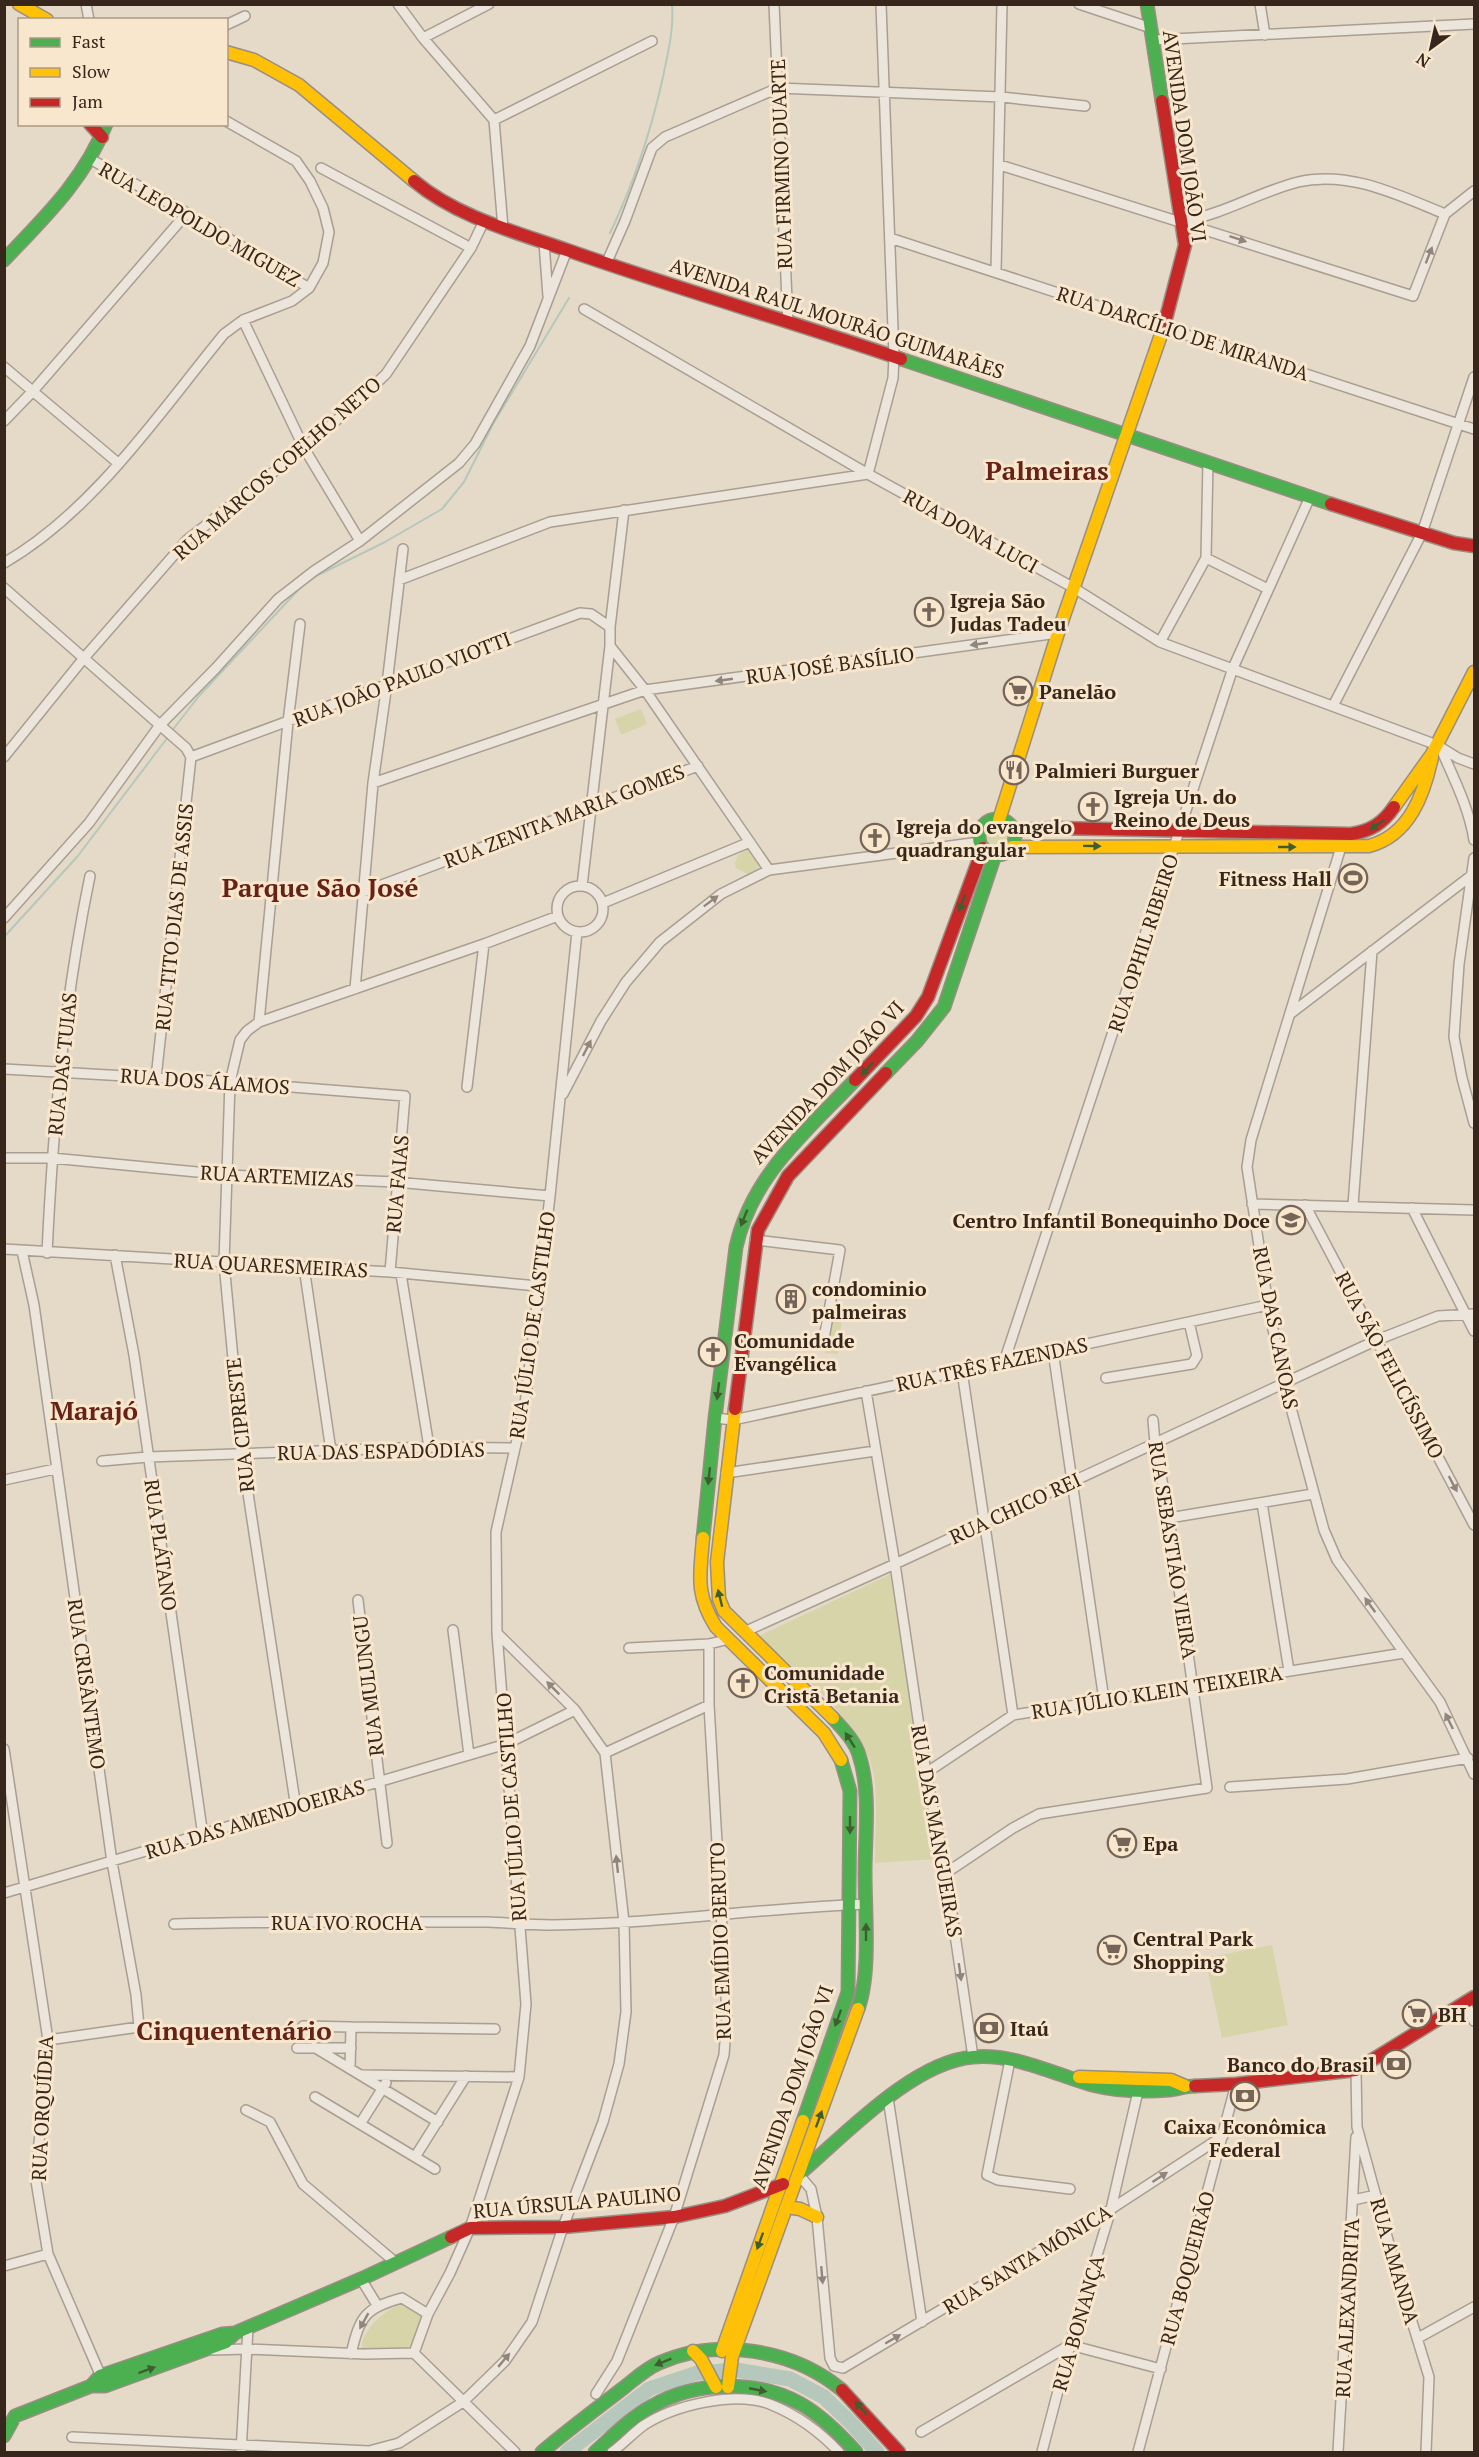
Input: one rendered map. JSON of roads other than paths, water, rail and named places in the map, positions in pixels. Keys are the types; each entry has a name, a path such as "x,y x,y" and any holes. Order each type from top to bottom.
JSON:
{"main road":[{"path":"19,4 44,18"},
{"name":"AVENIDA DOM JOÃO VI","path":"999,820 1058,633 1164,328 1185,245 1147,4"},
{"name":"AVENIDA RAUL MOURÃO GUIMARÃES","path":"228,53 254,60 299,85 431,195 484,221 606,264 894,356 1311,497 1454,543 1474,546"},
{"path":"4,260 83,174 92,160 104,131"},
{"path":"1014,830 1055,828 1351,834 1368,831 1386,819 1436,749 1474,672"},
{"path":"1012,847 1341,848 1374,845 1397,831 1413,812 1426,787 1436,749"},
{"path":"990,821 1005,821 1014,830 1015,839 1012,847 1006,853 995,855 982,845 980,834 990,821"},
{"name":"AVENIDA DOM JOÃO VI","path":"729,2353 780,2186 848,1992 850,1962 850,1791 843,1763 824,1733 716,1627 705,1610 699,1583 715,1418 736,1247 740,1227 758,1186 773,1166 904,1030 928,997 982,845"},
{"name":"AVENIDA DOM JOÃO VI","path":"729,2353 786,2207 863,1996 866,1905 865,1790 859,1754 835,1720 744,1632 724,1611 719,1599 717,1562 754,1245 770,1205 788,1176 917,1041 944,1007 995,855"},
{"path":"736,1247 754,1245"},
{"name":"RUA ÚRSULA PAULINO","path":"103,2381 222,2334 235,2333 248,2328 470,2228 563,2226 674,2217 725,2206 780,2186 798,2174 888,2098 918,2076 945,2064 973,2057 1010,2060 1093,2085 1137,2091 1236,2084 1356,2070 1472,2001"},
{"name":"RUA ÚRSULA PAULINO","path":"1074,2078 1171,2080 1185,2086"},
{"path":"786,2207 800,2209 817,2217"},
{"name":"RUA ÚRSULA PAULINO","path":"103,2381 199,2352 226,2342 235,2333"},
{"path":"722,2384 729,2353"},
{"path":"542,2452 576,2422 659,2363 697,2355 729,2353 786,2360 826,2378 853,2399 899,2452"},
{"path":"697,2355 722,2384"},
{"path":"4,2436 15,2416 103,2381"},
{"path":"605,2450 646,2409 676,2394 722,2384 775,2393 792,2399 809,2409 851,2451"}],"street":[{"path":"398,4 423,38 494,120 502,228"},
{"path":"423,38 489,4"},
{"name":"RUA FIRMINO DUARTE","path":"774,4 788,323"},
{"path":"399,580 550,522 868,474 892,378 894,356 881,4"},
{"path":"996,271 1002,4"},
{"path":"1079,4 1152,34 1265,35 1474,24"},
{"path":"1260,4 1265,35"},
{"path":"228,24 245,16"},
{"path":"494,120 652,41"},
{"path":"606,264 625,221 652,148 664,136 778,88 1001,98 1085,106"},
{"path":"4,562 27,550 76,508 118,463 224,334 243,320 292,301 309,288 323,263 329,232 323,208 310,181 296,161 228,122"},
{"name":"RUA LEOPOLDO MIGUEZ","path":"92,160 187,213 309,288"},
{"path":"999,165 1182,221 1413,296 1444,214 1474,191"},
{"path":"321,168 471,248"},
{"path":"1182,221 1206,217 1297,182 1326,177 1351,180 1393,193 1444,214"},
{"path":"4,421 33,391 187,213"},
{"name":"RUA MARCOS COELHO NETO","path":"4,757 84,658 188,540 304,448 386,374 471,248 484,221"},
{"name":"RUA DARCÍLIO DE MIRANDA","path":"890,238 1474,429"},
{"path":"544,243 548,298"},
{"path":"4,918 89,823 161,726 278,599 314,571 360,541 459,463 475,444 530,346 567,250"},
{"name":"RUA DONA LUCI","path":"584,309 868,474 1074,588 1160,642 1333,706 1474,764"},
{"path":"243,320 304,448 360,541"},
{"path":"4,367 118,463"},
{"path":"1333,706 1422,532 1474,377"},
{"path":"1160,642 1206,558 1208,462"},
{"name":"RUA OPHIL RIBEIRO","path":"1004,1362 1233,668 1311,497"},
{"path":"582,886 593,805 624,510"},
{"path":"355,989 373,783 403,549"},
{"path":"1206,558 1268,589"},
{"path":"5,592 84,658 189,752"},
{"name":"RUA JOÃO PAULO VIOTTI","path":"189,752 288,722 580,613 591,614 610,627"},
{"path":"300,624 288,722 259,1022 484,944 558,915"},
{"name":"RUA JOSÉ BASÍLIO","path":"373,783 645,690 1058,633"},
{"path":"610,646 645,690 769,870"},
{"path":"1436,749 1463,800 1472,822 1474,840"},
{"name":"RUA TITO DIAS DE ASSIS","path":"156,1078 189,752"},
{"name":"RUA ZENITA MARIA GOMES","path":"363,892 698,766"},
{"path":"603,903 750,842"},
{"name":"RUA JÚLIO DE CASTILHO","path":"414,2353 428,2314 470,2228 519,2077 526,2004 497,1632 496,1532 525,1404 560,1100 601,1021 626,982 660,942 721,894 769,870 982,845"},
{"name":"RUA DAS CANOAS","path":"1341,848 1251,1140 1247,1167 1252,1204 1268,1305 1284,1382 1313,1494 1337,1560 1440,1702 1474,1774"},
{"path":"1474,858 1459,964 1454,1036 1474,1123"},
{"path":"1290,1014 1472,875"},
{"name":"RUA DAS TUIAS","path":"47,1253 52,1158 65,1013 90,876"},
{"path":"582,886 591,889 603,903 603,912 594,927 586,931 577,932 565,927 558,915 558,901 568,889 582,886"},
{"path":"560,1100 577,932"},
{"path":"467,1087 484,944"},
{"path":"1353,1205 1372,951"},
{"name":"RUA CIPRESTE","path":"259,1022 240,1040 230,1082 224,1263 242,1454 296,1808"},
{"name":"RUA DOS ÁLAMOS","path":"4,1068 405,1096"},
{"name":"RUA FAIAS","path":"390,1272 405,1096"},
{"name":"RUA ARTEMIZAS","path":"4,1158 52,1158 228,1175 396,1182 550,1196"},
{"path":"1252,1204 1474,1210"},
{"name":"RUA SÃO FELICÍSSIMO","path":"1305,1205 1473,1519"},
{"path":"1412,1208 1470,1314 1474,1331"},
{"path":"754,1245 840,1250 823,1344"},
{"name":"RUA QUARESMEIRAS","path":"4,1249 390,1272 538,1286"},
{"name":"RUA CRISÂNTEMO","path":"22,1251 34,1305 55,1469 112,1862 136,1995 139,2027 48,2040"},
{"name":"RUA PLÁTANO","path":"115,1255 134,1355 203,1836"},
{"path":"304,1267 331,1451"},
{"path":"401,1274 429,1447"},
{"name":"RUA TRÊS FAZENDAS","path":"715,1418 733,1420 1268,1305"},
{"name":"RUA CHICO REI","path":"744,1632 1377,1340 1438,1316 1470,1314"},
{"path":"1106,1378 1192,1364 1197,1356 1189,1322"},
{"path":"1053,1352 1104,1700"},
{"path":"962,1371 1013,1715"},
{"name":"RUA DAS MANGUEIRAS","path":"866,1391 895,1564 926,1773 946,1873 973,2057"},
{"name":"RUA SEBASTIÃO VIEIRA","path":"946,1873 1013,1828 1039,1814 1208,1788 1153,1420"},
{"name":"RUA DAS ESPADÓDIAS","path":"102,1461 148,1457 429,1447 515,1448"},
{"path":"726,1473 875,1451"},
{"path":"4,1480 55,1469"},
{"path":"1169,1518 1313,1494"},
{"path":"1262,1503 1289,1671"},
{"name":"RUA MULUNGU","path":"358,1600 387,1843"},
{"path":"453,1630 469,1755"},
{"path":"72,2437 241,2449 369,2451 399,2443 464,2402 505,2361 532,2322 563,2226 603,2122 618,2064 626,2012 624,1922 605,1753 575,1710 497,1632"},
{"path":"629,1647 709,1644 729,1639"},
{"name":"RUA EMÍDIO BERUTO","path":"596,2394 617,2361 674,2217 724,2055 727,2014 709,1705 709,1644"},
{"name":"RUA JÚLIO KLEIN TEIXEIRA","path":"926,1773 1013,1715 1404,1653"},
{"path":"605,1753 709,1705"},
{"name":"RUA DAS AMENDOEIRAS","path":"4,1893 203,1836 506,1744 575,1710"},
{"name":"RUA ORQUÍDEA","path":"4,1749 48,2040 45,2094 35,2175 48,2254 103,2381"},
{"path":"1230,1787 1347,1779 1468,1758"},
{"name":"RUA IVO ROCHA","path":"174,1924 256,1921 550,1925 866,1905"},
{"path":"1472,2001 1474,2021"},
{"path":"303,2026 495,2029"},
{"path":"350,2069 351,2027"},
{"path":"297,2048 351,2048"},
{"path":"314,2048 438,2121"},
{"path":"1010,2060 987,2175 998,2180 1070,2189"},
{"name":"RUA AMANDA","path":"1356,2070 1357,2127 1429,2377 1426,2452"},
{"path":"360,2124 391,2074"},
{"path":"362,2075 519,2077"},
{"path":"416,2157 466,2076"},
{"path":"1137,2091 1140,2086 1165,2085 1171,2080"},
{"name":"RUA BOQUEIRÃO","path":"1138,2452 1236,2084"},
{"name":"RUA BONANÇA","path":"1042,2452 1070,2345 1112,2209 1137,2091"},
{"path":"315,2097 435,2169"},
{"path":"888,2098 922,2322"},
{"path":"246,2110 270,2122 303,2184 395,2262"},
{"name":"RUA ALEXANDRITA","path":"1338,2452 1357,2127"},
{"name":"RUA SANTA MÔNICA","path":"817,2217 830,2358 834,2366 843,2368 1112,2209 1223,2136"},
{"path":"798,2174 811,2189 817,2217"},
{"path":"1353,2199 1376,2195"},
{"path":"4,2266 48,2254"},
{"path":"361,2279 377,2305"},
{"path":"351,2354 354,2340 365,2315 377,2305 402,2298 428,2314"},
{"path":"1418,2338 1474,2307"},
{"path":"241,2449 248,2328"},
{"path":"921,2432 1070,2345 1161,2369"},
{"path":"199,2352 246,2349 351,2354 414,2353 515,2452"},
{"path":"605,2450 644,2425 675,2410 728,2398 770,2404 805,2421 821,2433 839,2452"},
{"path":"646,2409 660,2417"}],"waterway":[{"path":"610,233 634,176 653,117 670,41 672,4"},
{"path":"310,579 385,542 442,509 464,482 493,424 569,298"},
{"path":"171,732 199,696 301,587"},
{"path":"4,937 77,857 168,737"},
{"path":"567,2452 649,2389 697,2373 736,2370 790,2379 824,2397 877,2452"}],"place":[{"name":"Igreja São Judas Tadeu","path":"929,612"},
{"name":"Panelão","path":"1018,691"},
{"name":"Palmieri Burguer","path":"1014,770"},
{"name":"Igreja Un. do Reino de Deus","path":"1093,807"},
{"name":"Igreja do evangelo quadrangular","path":"875,838"},
{"name":"Fitness Hall","path":"1353,878"},
{"name":"Centro Infantil Bonequinho Doce","path":"1291,1220"},
{"name":"condominio palmeiras","path":"791,1299"},
{"name":"Comunidade Evangélica","path":"713,1352"},
{"name":"Comunidade Cristã Betania","path":"743,1683"},
{"name":"Epa","path":"1122,1843"},
{"name":"Central Park Shopping","path":"1112,1950"},
{"name":"BH","path":"1417,2014"},
{"name":"Itaú","path":"989,2028"},
{"name":"Banco do Brasil","path":"1396,2064"},
{"name":"Caixa Econômica Federal","path":"1245,2096"}],"district":[{"name":"Palmeiras","path":"1047,470"},
{"name":"Parque São José","path":"320,887"},
{"name":"Marajó","path":"94,1410"},
{"name":"Cinquentenário","path":"234,2030"}]}
